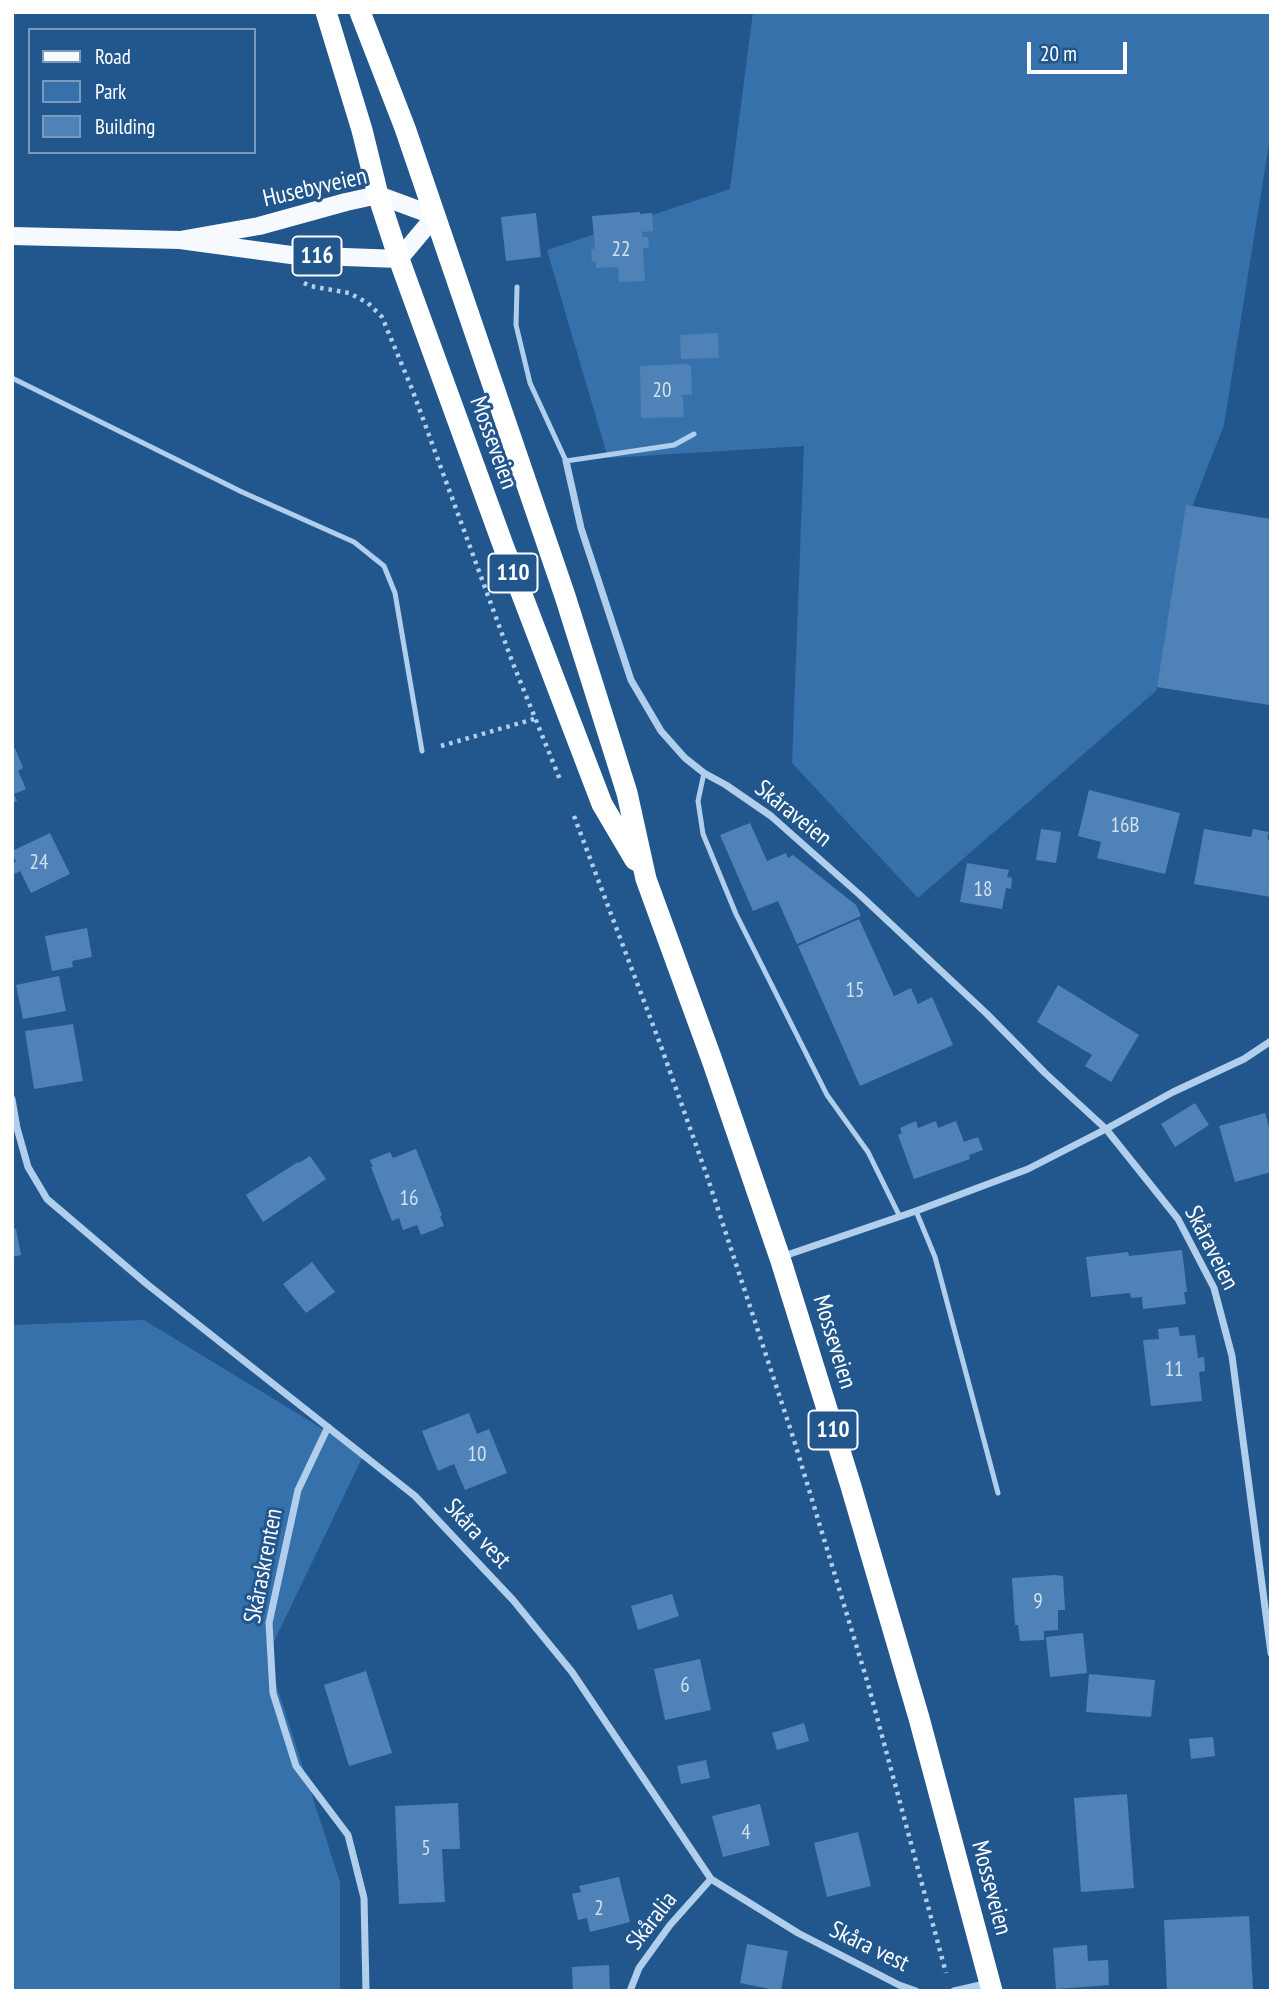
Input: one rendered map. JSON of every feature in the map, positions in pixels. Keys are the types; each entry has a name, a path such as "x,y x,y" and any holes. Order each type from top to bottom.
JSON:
{"highway":[{"name":"Mosseveien","path":"326,12 398,259 503,545 602,804 646,879"},
{"name":"Mosseveien","path":"360,12 405,128 565,596 627,793 646,879 780,1258 919,1718 991,1987"}],"main road":[{"name":"Husebyveien","path":"180,240 259,226 378,195 435,216"},
{"path":"398,259 435,216"},
{"name":"Husebyveien","path":"12,236 180,240 291,255 398,259"}],"street":[{"name":"Skåraveien","path":"566,461 581,528 631,680 661,731 685,758 704,773 771,816 988,1014 1045,1073 1106,1129 1178,1219 1214,1288 1232,1356 1271,1653"},
{"path":"780,1258 1028,1169 1173,1092 1244,1059 1271,1041"},
{"name":"Skåra vest","path":"12,1099 28,1167 47,1199 148,1284 415,1496 513,1600 572,1672 711,1880 798,1933 899,1985 916,1991"},
{"name":"Skåraskrenten","path":"328,1427 298,1490 269,1623 272,1693 296,1766 348,1835 364,1898 366,1991"},
{"name":"Skåralia","path":"630,1991 639,1968 670,1925 711,1880"},
{"path":"954,1991 991,1987"}],"lane":[{"path":"517,287 516,325 530,383 566,461 674,445 694,434"},
{"path":"12,378 242,492 354,542 384,566 395,593 422,751"},
{"path":"704,773 698,802 703,834 736,915 827,1095 868,1152 900,1217"},
{"path":"916,1211 935,1257 998,1493"}],"path":[{"path":"291,255 295,273 300,281 310,286 349,293 368,303 382,317 412,388 534,719 564,790"},
{"path":"422,751 534,719"},
{"path":"574,816 662,1049 793,1437 868,1684 947,1978"}],"green space":[{"path":"753,12 1271,12 1271,131 1224,425 1190,512 1156,691 918,898 792,763 804,446 608,458 547,250 730,189"},
{"path":"144,1320 364,1454 267,1656 340,1882 340,1991 12,1991 12,1325"}],"building":[{"path":"536,213 541,257 506,261 501,217"},
{"path":"652,213 653,231 642,232 642,237 648,237 649,248 643,248 645,281 619,282 618,267 596,268 596,262 592,261 591,250 595,248 592,216"},
{"path":"718,333 719,358 681,359 680,335"},
{"path":"691,365 692,395 681,395 684,417 641,418 640,366"},
{"path":"1186,505 1271,519 1269,705 1157,687"},
{"path":"15,748 23,768 18,771 26,789 14,794 17,801 12,803 12,749"},
{"path":"1089,790 1180,813 1165,874 1097,858 1101,842 1078,836"},
{"path":"750,823 767,861 786,853 788,858 793,855 856,905 861,916 797,944 778,901 753,911 720,835"},
{"path":"1041,829 1061,832 1056,863 1036,860"},
{"path":"1204,829 1251,837 1253,829 1269,832 1267,839 1271,840 1271,897 1194,884"},
{"path":"50,833 70,874 31,893 20,871 15,874 12,869 12,863 16,862 12,851"},
{"path":"967,863 1009,870 1007,877 1012,878 1011,889 1006,888 1002,909 960,902"},
{"path":"859,919 894,996 911,988 918,1004 932,997 953,1045 860,1086 798,946"},
{"path":"87,928 92,957 72,961 73,967 52,971 45,936"},
{"path":"59,976 66,1011 23,1019 16,985"},
{"path":"1058,985 1139,1035 1111,1082 1085,1066 1092,1055 1037,1022"},
{"path":"73,1024 83,1081 34,1089 25,1031"},
{"path":"1195,1103 1209,1125 1175,1147 1161,1124"},
{"path":"1265,1113 1271,1134 1271,1172 1235,1182 1219,1126"},
{"path":"916,1121 918,1128 936,1121 938,1128 956,1121 964,1142 978,1137 983,1150 969,1155 970,1159 914,1179 898,1135 902,1133 900,1128"},
{"path":"416,1149 444,1226 421,1235 417,1225 403,1230 399,1218 392,1221 370,1160 390,1152 393,1158"},
{"path":"310,1156 326,1179 263,1222 246,1195"},
{"path":"12,1224 16,1229 21,1255 12,1257"},
{"path":"1182,1250 1186,1304 1143,1309 1142,1297 1131,1298 1130,1293 1091,1297 1086,1257 1128,1252 1129,1256"},
{"path":"312,1262 335,1292 306,1313 283,1284"},
{"path":"1178,1327 1180,1336 1195,1335 1198,1358 1204,1357 1205,1371 1199,1372 1202,1401 1151,1406 1143,1340 1159,1339 1158,1329"},
{"path":"469,1413 477,1434 489,1429 507,1473 465,1490 454,1464 438,1471 422,1431"},
{"path":"1063,1576 1065,1610 1058,1610 1058,1630 1044,1631 1044,1640 1020,1641 1018,1625 1015,1625 1012,1578"},
{"path":"672,1594 679,1616 638,1630 631,1606"},
{"path":"1083,1633 1087,1673 1050,1677 1046,1637"},
{"path":"700,1659 711,1710 665,1720 654,1669"},
{"path":"366,1671 392,1753 349,1766 324,1685"},
{"path":"1089,1674 1155,1680 1151,1717 1086,1712"},
{"path":"804,1723 809,1741 777,1750 772,1733"},
{"path":"1213,1737 1215,1756 1191,1759 1189,1739"},
{"path":"706,1760 710,1778 681,1784 677,1766"},
{"path":"1127,1794 1134,1888 1081,1892 1074,1798"},
{"path":"458,1803 460,1849 442,1849 445,1902 399,1904 395,1806"},
{"path":"760,1804 770,1845 723,1857 712,1816"},
{"path":"858,1832 871,1886 827,1897 814,1843"},
{"path":"619,1877 630,1922 590,1932 587,1918 578,1920 572,1894 581,1892 579,1886"},
{"path":"1249,1916 1253,1990 1167,1991 1164,1920"},
{"path":"747,1944 788,1951 781,1991 740,1983"},
{"path":"1087,1945 1088,1961 1108,1960 1109,1985 1056,1989 1053,1948"},
{"path":"609,1965 610,1991 573,1991 572,1967"}]}
